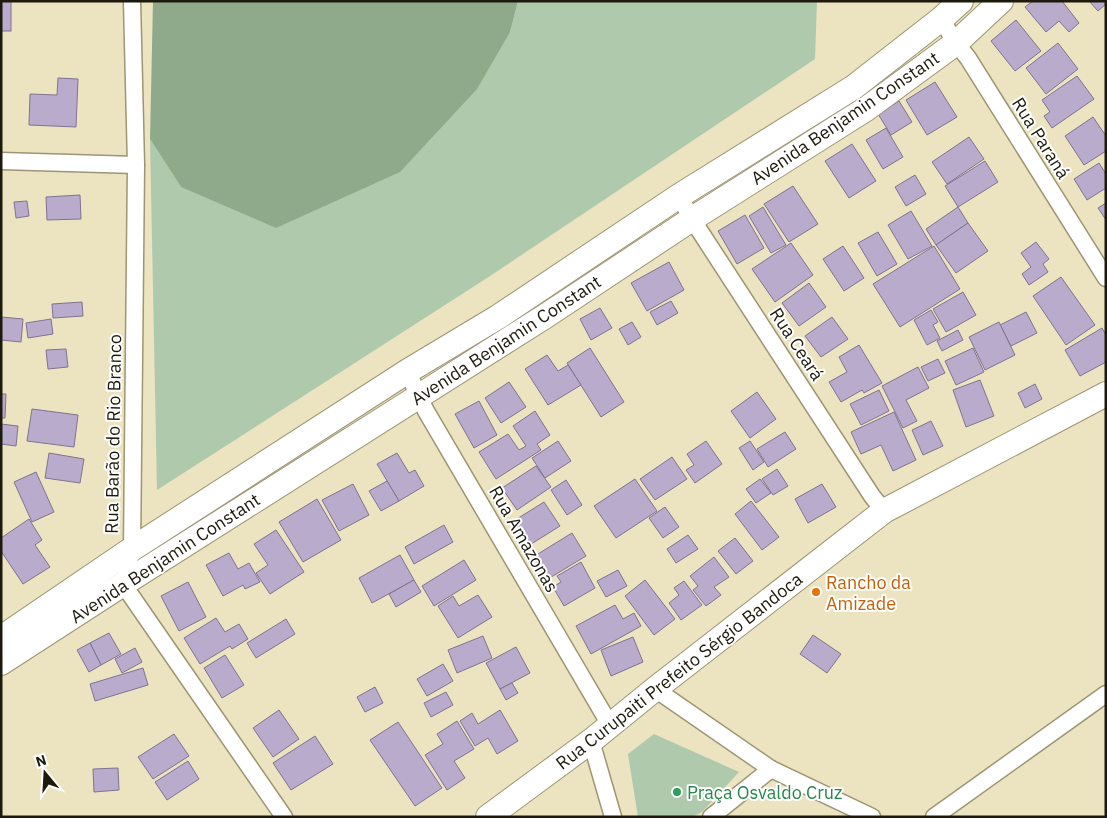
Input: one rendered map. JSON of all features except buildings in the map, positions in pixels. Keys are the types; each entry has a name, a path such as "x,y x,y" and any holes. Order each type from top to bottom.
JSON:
{"main road":[{"name":"Avenida Benjamin Constant","path":"1,638 132,549 408,371 498,317 679,196 854,87 941,19 961,1"},
{"name":"Avenida Benjamin Constant","path":"1,664 866,109 956,44 1001,1"},
{"name":"Rua Curupaiti Prefeito Sérgio Bandoca","path":"488,817 591,741 884,512 1106,394"}],"street":[{"name":"Rua Barão do Rio Branco","path":"123,584 132,549 136,165 132,1"},
{"name":"Rua Paraná","path":"941,19 956,44 968,58 1106,278"},
{"path":"1,161 136,165"},
{"name":"Rua Ceará","path":"679,196 692,219 884,512"},
{"name":"Rua Amazonas","path":"408,371 418,396 610,725"},
{"path":"123,584 284,817"},
{"path":"656,689 771,769 872,817"},
{"path":"934,817 1106,694"},
{"path":"591,741 613,817"},
{"path":"711,817 771,769"}],"green space":[{"path":"153,1 518,1 510,32 477,89 400,172 276,228 181,187 150,139"},
{"path":"518,1 817,1 815,59 487,278 157,490 150,139 181,187 510,32"},
{"name":"Praça Osvaldo Cruz","path":"654,734 739,772 702,812 692,817 638,817 628,754"}],"place":[{"name":"Rancho da Amizade","path":"816,592"},
{"name":"Praça Osvaldo Cruz","path":"677,792"}]}
